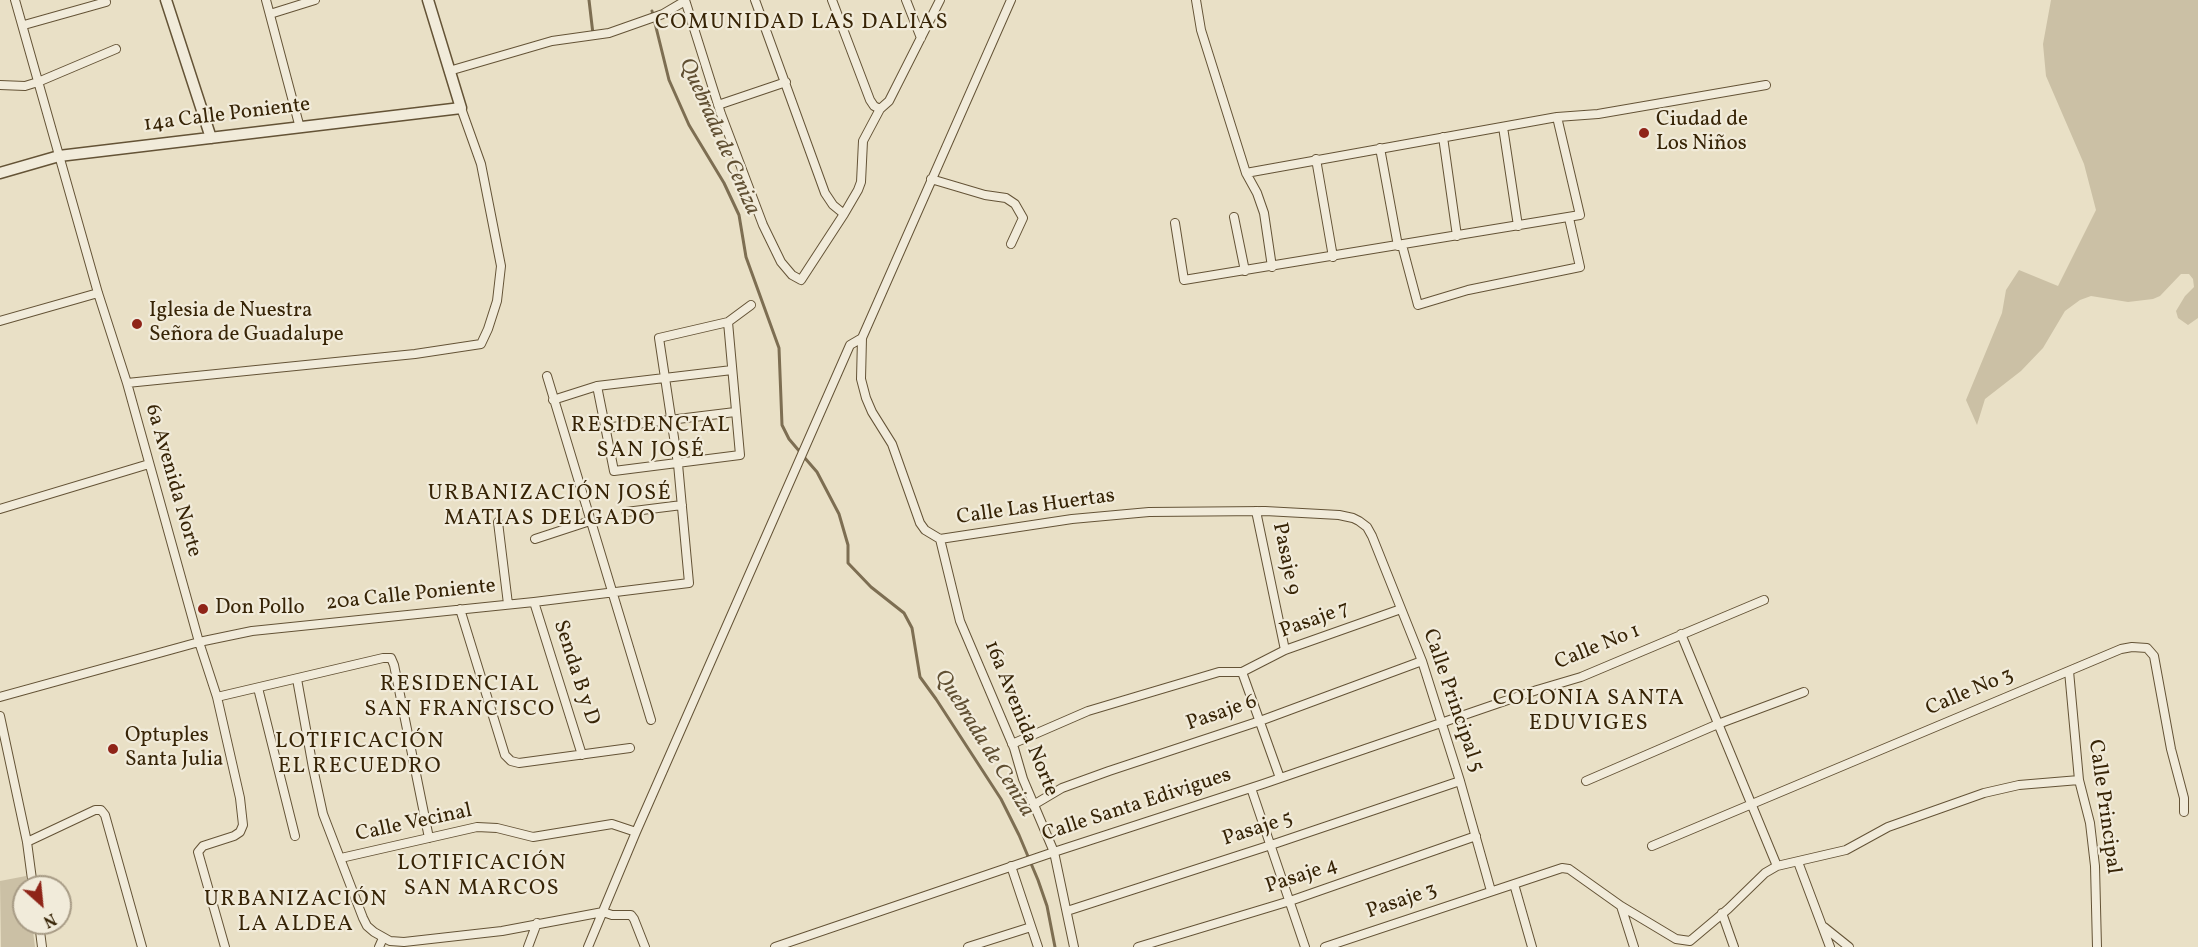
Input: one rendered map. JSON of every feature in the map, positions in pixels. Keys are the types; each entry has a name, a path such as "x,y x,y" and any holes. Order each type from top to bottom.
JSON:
{"street":[{"name":"6a Avenida Norte","path":"15,0 24,25 98,293 127,383 199,642 217,697 240,798 243,825 237,834 203,846 198,855 225,947"},
{"path":"166,0 211,138"},
{"path":"266,0 300,128"},
{"path":"270,14 315,0"},
{"path":"127,383 415,354 481,344 497,301 501,266 481,164 449,71 428,0"},
{"path":"755,0 825,193 833,205 844,214"},
{"path":"832,0 870,100 880,109"},
{"path":"906,0 921,38"},
{"path":"449,71 552,41 609,33 663,14 685,1 718,105 763,225 774,249 792,275 801,280 858,190 861,182 863,141 880,109 889,101 940,0"},
{"name":"Calle Las Huertas","path":"1011,0 862,338 861,379 866,398 892,444 920,523 925,530 940,539 1072,519 1149,512 1256,511 1339,515 1353,518 1367,527"},
{"path":"1196,0 1201,30 1246,172 1257,192 1264,213 1272,267"},
{"path":"24,25 106,2"},
{"path":"0,85 25,86 38,82 116,49"},
{"path":"718,105 786,82"},
{"path":"1246,172 1557,117 1598,114 1766,86"},
{"name":"14a Calle Poniente","path":"0,173 59,156 461,108"},
{"path":"1175,223 1184,280 1580,216 1557,117"},
{"path":"1503,126 1518,226"},
{"path":"1443,137 1457,236"},
{"path":"1380,148 1400,246 1418,305 1488,285 1580,267 1569,218"},
{"path":"1316,159 1333,257"},
{"path":"931,179 985,195 1006,198 1015,204 1023,218 1011,244"},
{"path":"1234,217 1245,271"},
{"path":"0,321 98,293"},
{"path":"626,512 682,506 659,338 728,321 750,305"},
{"path":"597,386 614,471 740,455 728,321"},
{"path":"588,947 849,345 862,338"},
{"path":"553,400 597,386 732,370"},
{"path":"547,376 651,720"},
{"path":"604,428 735,412"},
{"path":"0,509 149,464"},
{"name":"20a Calle Poniente","path":"0,697 199,642 252,631 534,602 689,583 682,506"},
{"name":"Pasaje 9","path":"1256,511 1285,650"},
{"path":"498,522 508,604"},
{"path":"535,539 590,522"},
{"name":"Calle Principal 5","path":"1367,527 1422,662 1460,781 1491,891"},
{"name":"16a Avenida Norte","path":"940,539 960,621 1012,744 1023,779 1054,852 1074,947"},
{"name":"Calle No 1","path":"1442,722 1581,677 1764,600"},
{"name":"Senda B y D","path":"534,602 582,755"},
{"path":"460,609 505,755 511,761 519,763 630,748"},
{"name":"Pasaje 7","path":"1242,672 1285,650 1401,609"},
{"path":"1680,634 1777,866"},
{"name":"Calle No 3","path":"1652,846 2121,649 2141,646 2151,652 2157,666 2171,749 2184,798 2184,812"},
{"path":"217,697 391,658 429,838"},
{"name":"Pasaje 6","path":"1035,804 1062,788 1260,721 1422,662"},
{"name":"Calle Principal","path":"2069,671 2079,780 2090,823 2095,866 2097,947"},
{"path":"1012,744 1088,711 1219,672 1242,672 1280,778"},
{"path":"297,679 323,814 367,926 383,938 404,942 502,931 603,912 612,915 631,915 645,947"},
{"path":"258,688 296,836"},
{"path":"1587,782 1718,724 1804,692"},
{"path":"0,716 27,842 31,875"},
{"name":"Calle Santa Edivigues","path":"775,947 1442,722"},
{"path":"1621,906 1684,942 1690,941 1765,873 1777,866 1846,850 1888,827 1984,793 2029,783 2079,780"},
{"name":"Pasaje 5","path":"1067,911 1460,781"},
{"path":"1251,788 1305,947"},
{"path":"27,842 95,810 101,810 105,815 142,947"},
{"name":"Calle Vecinal","path":"341,858 477,827 497,828 533,837 612,824 636,832"},
{"name":"Pasaje 4","path":"1138,947 1290,901 1476,836"},
{"path":"1798,862 1830,947"},
{"path":"1011,866 1038,947"},
{"name":"Pasaje 3","path":"1325,947 1562,868 1569,869 1621,906"},
{"path":"1514,884 1532,947"},
{"path":"1621,906 1634,947"},
{"path":"1722,913 1734,947"},
{"path":"528,947 537,923"},
{"path":"968,947 1031,927"},
{"path":"1823,927 1849,947"},
{"path":"379,947 383,938"}],"shaded area":[{"path":"2051,0 2198,0 2198,318 2188,325 2178,318 2176,311 2194,287 2193,279 2189,274 2181,274 2160,296 2153,299 2128,302 2091,296 2080,300 2065,311 2043,348 2021,371 1985,399 1977,425 1966,400 2002,313 2006,290 2019,270 2058,286 2096,210 2084,164 2046,76 2043,44"},
{"path":"12,879 12,935 34,935 35,947 1,947 0,881"}],"waterway":[{"name":"Quebrada de Ceniza","path":"589,0 593,34"},
{"name":"Quebrada de Ceniza","path":"652,11 669,80 689,125 724,183 739,215 746,257 779,348 782,425 789,439 800,452"},
{"name":"Quebrada de Ceniza","path":"804,457 817,472 839,514 848,545 848,563 871,587 904,613 912,628 920,677 1001,799 1038,880 1047,906 1055,947"}],"place":[{"name":"Ciudad de Los Niños","path":"1644,133"},
{"name":"Iglesia de Nuestra Señora de Guadalupe","path":"137,324"},
{"name":"Don Pollo","path":"203,609"},
{"name":"Optuples Santa Julia","path":"113,749"}],"district":[{"name":"COMUNIDAD LAS DALIAS","path":"802,24"},
{"name":"RESIDENCIAL SAN JOSÉ","path":"651,440"},
{"name":"URBANIZACIÓN JOSÉ MATIAS DELGADO","path":"550,508"},
{"name":"RESIDENCIAL SAN FRANCISCO","path":"460,698"},
{"name":"COLONIA SANTA EDUVIGES","path":"1589,712"},
{"name":"LOTIFICACIÓN EL RECUEDRO","path":"360,756"},
{"name":"LOTIFICACIÓN SAN MARCOS","path":"482,878"},
{"name":"URBANIZACIÓN LA ALDEA","path":"296,914"}]}
